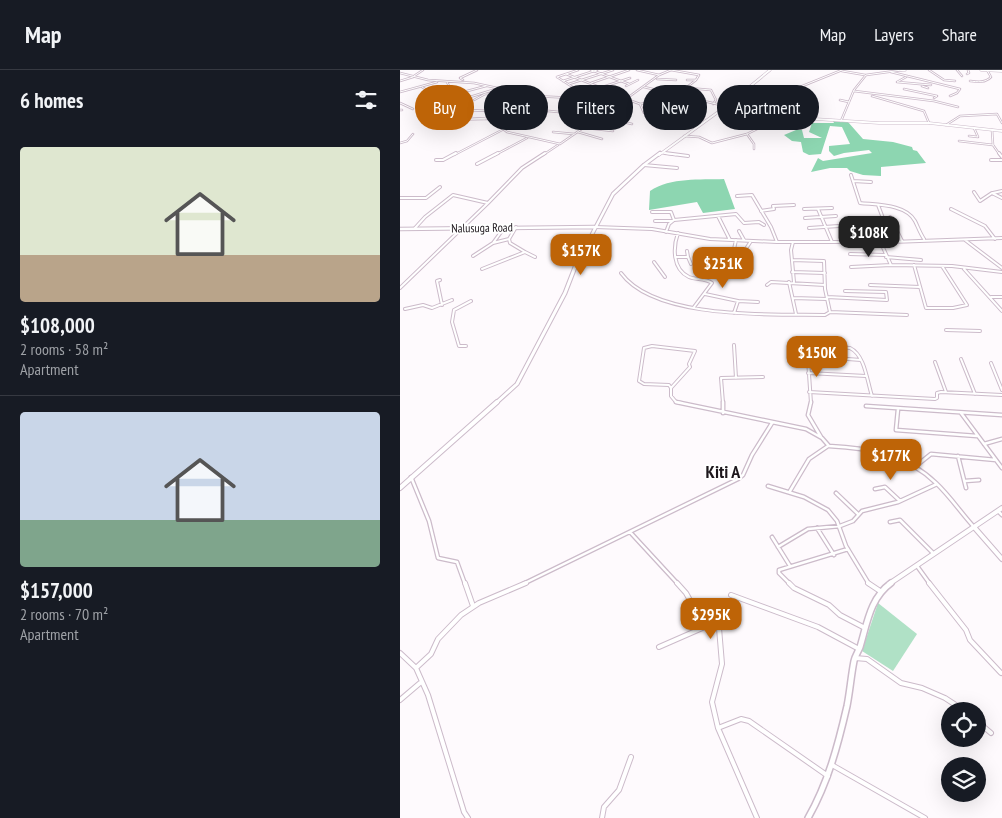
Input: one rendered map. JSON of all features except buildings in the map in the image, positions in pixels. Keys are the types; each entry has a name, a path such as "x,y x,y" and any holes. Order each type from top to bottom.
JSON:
{"street":[{"path":"400,81 413,77 422,70"},
{"path":"465,82 460,78 477,70"},
{"path":"578,70 556,77 570,84 613,70"},
{"path":"591,70 629,84 638,80"},
{"path":"563,80 595,70"},
{"path":"590,84 629,70"},
{"path":"637,70 660,75"},
{"path":"648,85 660,75 671,70 699,75 691,85"},
{"path":"752,85 770,70"},
{"path":"805,85 842,70 865,75 903,70"},
{"path":"929,70 944,80 955,81"},
{"path":"957,70 962,76"},
{"path":"967,74 969,73 968,70"},
{"path":"981,70 1002,71"},
{"path":"970,81 986,82 990,80 991,77 987,70"},
{"path":"891,72 960,89 957,93 950,96"},
{"path":"400,73 438,81 487,85"},
{"path":"566,74 593,85"},
{"path":"840,121 854,91 865,75"},
{"path":"908,76 897,82 931,85"},
{"path":"605,85 630,78"},
{"path":"655,79 676,80"},
{"path":"687,80 696,80"},
{"path":"427,85 438,81"},
{"path":"446,81 448,85"},
{"path":"904,83 902,87 915,89"},
{"path":"918,85 928,88"},
{"path":"400,92 415,89"},
{"path":"904,89 937,96 934,99"},
{"path":"707,90 711,90 716,100 713,104"},
{"path":"854,91 924,111 929,123"},
{"path":"861,93 934,99 958,107"},
{"path":"474,100 484,95"},
{"path":"840,100 849,102"},
{"path":"633,102 643,105"},
{"path":"400,103 413,108"},
{"path":"707,103 717,105"},
{"path":"640,104 643,111"},
{"path":"401,109 406,106"},
{"path":"464,110 491,111 490,119 472,118 464,115 464,110"},
{"path":"946,125 960,116 997,114 1002,123"},
{"path":"819,119 929,123 1002,131"},
{"path":"969,136 978,137 974,128"},
{"path":"436,160 443,160 504,130 560,144"},
{"path":"400,288 522,168 582,130"},
{"path":"604,130 613,131"},
{"path":"400,488 517,384 565,293 574,267 613,194 644,165 692,130"},
{"path":"684,136 699,137 712,143 747,134 750,130"},
{"path":"992,130 993,145 1002,157"},
{"path":"553,132 575,134"},
{"path":"578,132 602,139"},
{"path":"400,143 407,141 413,134"},
{"path":"747,134 754,144 754,149"},
{"path":"477,164 528,137"},
{"path":"959,141 993,145"},
{"path":"662,153 688,156"},
{"path":"992,160 1002,160"},
{"path":"644,165 677,168"},
{"path":"851,176 860,203 904,211 915,221 916,229 925,240"},
{"path":"854,181 871,182"},
{"path":"400,198 426,198 440,187"},
{"path":"974,192 980,201 984,196 1002,191"},
{"path":"993,193 1002,198"},
{"path":"415,229 425,217 452,195 488,202"},
{"path":"737,195 752,195 777,242"},
{"path":"761,211 773,209 773,206 794,205"},
{"path":"878,205 878,211 892,242"},
{"path":"804,209 832,208"},
{"path":"818,209 832,242"},
{"path":"951,209 985,226 995,239"},
{"path":"652,212 670,212 673,221"},
{"path":"655,221 673,221 736,214 744,223 759,222 764,225"},
{"path":"718,216 730,240"},
{"path":"806,218 836,216"},
{"path":"890,217 902,241"},
{"path":"666,232 673,221"},
{"path":"809,228 838,226"},
{"path":"516,227 510,243 535,258"},
{"path":"473,256 492,243 504,228"},
{"path":"594,228 652,229 730,240 777,242 892,242 1002,238"},
{"name":"Nalusuga Road","path":"400,229 594,228"},
{"path":"739,231 744,240"},
{"path":"678,233 674,246 679,267 685,274 712,282 694,307"},
{"path":"492,243 510,239"},
{"path":"964,239 1002,268"},
{"path":"731,263 736,240"},
{"path":"740,258 751,241"},
{"path":"880,241 891,265"},
{"path":"794,242 791,246 794,282"},
{"path":"687,251 691,264"},
{"path":"482,269 525,252"},
{"path":"850,254 921,260"},
{"path":"676,257 688,257"},
{"path":"792,260 823,260 830,312"},
{"path":"654,262 665,277"},
{"path":"914,265 926,308 953,308 967,305 942,266"},
{"path":"851,267 914,265 1002,272"},
{"path":"963,268 1002,310"},
{"path":"792,272 825,273"},
{"path":"621,273 629,284 668,302 734,313 828,314 830,312 907,315"},
{"path":"440,280 437,281 442,305"},
{"path":"767,286 770,282 794,282 796,285 825,285"},
{"path":"788,282 794,298 796,314"},
{"path":"870,285 920,287"},
{"path":"794,298 887,300 886,292 845,291"},
{"path":"705,294 738,301 758,302"},
{"path":"990,297 1002,297"},
{"path":"404,309 423,305 432,308 452,300"},
{"path":"466,346 458,346 452,320 454,310 471,301"},
{"path":"734,313 738,301"},
{"path":"694,307 698,309"},
{"path":"946,330 980,331"},
{"path":"734,345 736,378"},
{"path":"829,446 808,414 811,402 807,345 853,349 858,353 861,360 872,396"},
{"path":"671,388 665,384 644,384 639,381 644,348 652,346 695,351 689,364 690,367 671,388 671,396 676,402 806,429 822,438"},
{"path":"808,356 861,360"},
{"path":"961,359 975,394"},
{"path":"935,362 946,392"},
{"path":"991,363 1002,390"},
{"path":"808,373 866,376"},
{"path":"724,412 720,380 763,378"},
{"path":"809,392 935,399 938,398 937,393 946,392 1002,395"},
{"path":"866,406 1002,415"},
{"path":"898,409 896,430 977,436"},
{"path":"962,413 1002,468"},
{"path":"417,667 431,654 438,639 447,629 473,606 520,586 738,479 743,475 752,454 772,423"},
{"path":"984,444 1002,439"},
{"path":"790,491 808,459 817,451 829,446 866,448 888,453 916,466 937,484 1002,559"},
{"path":"916,466 928,455 996,460"},
{"path":"958,456 966,488"},
{"path":"411,477 429,521 438,558 457,562 473,606"},
{"path":"965,481 979,480"},
{"path":"778,547 808,529 840,526 853,521 862,511 900,501 937,484"},
{"path":"768,486 805,497 821,506 834,517 840,526 848,550 857,562 865,581 871,589 880,591"},
{"path":"875,489 885,487 900,501"},
{"path":"836,493 858,514"},
{"path":"808,818 817,803 828,776 847,705 854,658 859,650 865,628 880,591 933,553 1001,511"},
{"path":"890,522 900,520 933,553"},
{"path":"817,528 834,555"},
{"path":"630,532 686,593 702,622 708,626"},
{"path":"772,537 790,566"},
{"path":"848,550 822,560 790,566 779,570 779,573 794,588 829,605 840,615 865,628"},
{"path":"916,565 936,594 966,630 970,640 1001,674"},
{"path":"731,596 818,626 859,650"},
{"path":"659,647 708,626 715,624 718,626 722,664 712,702 718,728 728,756 751,800 757,818"},
{"path":"400,653 412,660 417,667 420,683 428,695 464,812 468,818"},
{"path":"854,658 867,659 901,683 922,688 951,702"},
{"path":"400,700 420,683"},
{"path":"718,728 743,719 753,722 828,776"},
{"path":"986,729 991,733"},
{"path":"602,818 604,807 619,790 631,757"},
{"path":"831,764 876,792 925,818"}],"green space":[{"path":"833,121 848,122 863,139 893,142 912,147 926,163 881,167 881,176 863,175 850,171 847,168 830,168 811,172 818,158 823,161 872,153 869,150 834,156 829,151 829,146 850,144 842,127 830,126 821,154 809,155 803,152 801,142 792,141 784,135 796,130 802,130 804,138 822,138 809,132 810,130 819,130 819,123 834,123"},
{"path":"724,179 735,209 703,213 697,202 649,210 650,191 667,183 686,180"},
{"path":"878,603 917,634 893,671 862,651"}],"district":[{"name":"Kiti A","path":"723,472"}]}
